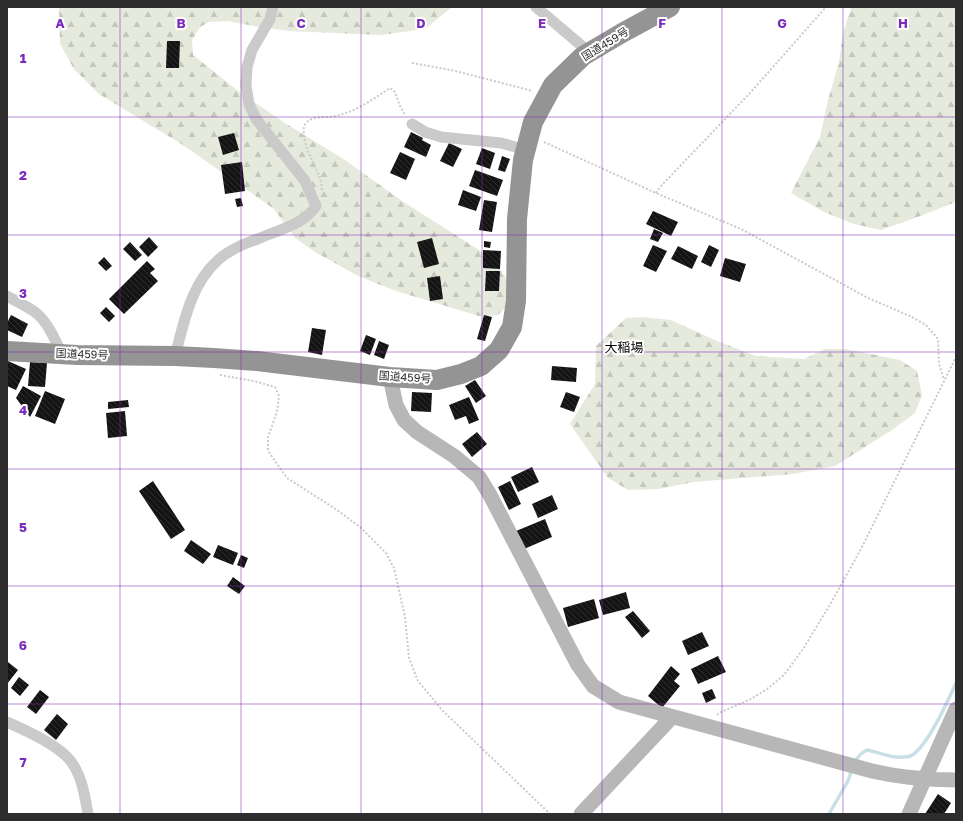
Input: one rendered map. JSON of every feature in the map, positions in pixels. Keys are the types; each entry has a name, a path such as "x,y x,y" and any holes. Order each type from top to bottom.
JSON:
{"highway":[{"name":"国道459号","path":"7,351 62,354 175,356 257,362 390,377 437,380 482,366 499,350 512,327 516,301 517,219 523,160 533,122 553,85 583,56 670,7"}],"street":[{"path":"175,356 188,308 195,290 205,274 219,259 244,244 295,225 310,214 316,206 305,181 256,119 249,104 246,86 247,67 252,50 270,19 273,7"},
{"path":"536,7 589,52"},
{"path":"412,124 425,132 441,137 501,143 528,143"},
{"path":"7,296 34,311 41,317 51,332 62,354"},
{"path":"390,377 396,405 404,420 417,432 454,456 479,477 490,495 578,665 593,686 619,702 872,771 924,780 956,780"},
{"path":"909,814 956,709"},
{"path":"581,814 672,717"},
{"path":"7,722 58,748 74,765 82,784 88,814"}],"path":[{"path":"656,193 750,93 826,7"},
{"path":"412,63 451,70 548,95"},
{"path":"316,206 322,196 321,180 305,143 303,129 306,123 316,118 335,117 353,111 373,100 390,88 395,92 400,106 412,124"},
{"path":"528,143 656,193 743,230 855,292 910,316 926,325 938,339 940,364 944,380"},
{"path":"709,726 713,718 721,712 751,699 784,675 803,648 831,603 861,549 956,357"},
{"path":"216,375 254,381 275,387 279,396 278,412 268,437 268,451 287,478 337,510 360,527 386,553 394,568 405,617 409,658 418,681 442,710 550,814"}],"green space":[{"path":"59,7 452,7 425,29 380,35 290,31 228,21 209,22 200,27 192,40 193,55 242,94 288,125 345,160 402,201 479,250 500,269 512,287 506,307 498,315 479,316 396,291 358,276 315,252 295,238 274,209 183,145 99,94 74,69 60,44"},
{"path":"956,7 956,202 881,230 854,224 824,212 791,193 820,137 828,100 839,62 843,33 851,8"},
{"path":"642,317 671,320 717,341 756,356 804,359 825,349 846,349 900,360 917,371 922,395 915,413 892,430 835,466 793,474 694,482 658,489 628,490 608,478 570,424 595,384 596,346 626,318"}],"building":[{"path":"167,41 180,41 179,68 166,68"},
{"path":"411,132 423,138 422,140 431,145 426,157 404,147"},
{"path":"234,133 239,150 223,155 218,137"},
{"path":"449,143 462,149 453,167 440,161"},
{"path":"482,148 495,153 490,169 476,164"},
{"path":"400,152 415,159 406,180 390,173"},
{"path":"502,156 510,159 505,172 498,170"},
{"path":"242,162 245,191 225,194 221,165"},
{"path":"475,170 503,180 497,196 469,186"},
{"path":"463,190 481,197 476,211 458,205"},
{"path":"241,198 243,206 237,207 235,199"},
{"path":"484,200 497,202 492,232 479,230"},
{"path":"653,211 678,222 671,236 646,224"},
{"path":"654,229 663,233 658,242 650,239"},
{"path":"149,237 158,247 148,257 139,247"},
{"path":"432,238 439,264 424,268 417,242"},
{"path":"484,241 491,242 490,248 484,247"},
{"path":"130,242 142,255 135,261 123,249"},
{"path":"653,245 667,251 656,272 643,266"},
{"path":"709,245 719,250 711,267 701,262"},
{"path":"678,246 698,256 692,269 671,259"},
{"path":"483,250 501,251 500,269 483,268"},
{"path":"104,257 112,266 106,271 98,263"},
{"path":"725,258 746,264 740,282 720,276"},
{"path":"147,261 155,269 150,273 158,281 124,314 109,299"},
{"path":"486,271 500,271 499,291 485,291"},
{"path":"440,276 443,299 430,301 427,278"},
{"path":"106,307 115,316 109,322 100,313"},
{"path":"11,315 28,324 22,337 7,330 7,323"},
{"path":"484,315 492,317 485,341 477,339"},
{"path":"312,328 326,330 322,355 308,352"},
{"path":"366,335 376,339 370,355 360,351"},
{"path":"379,341 389,345 384,359 374,355"},
{"path":"8,361 26,369 16,390 7,386"},
{"path":"30,362 47,363 45,387 28,386"},
{"path":"552,366 577,368 576,382 551,380"},
{"path":"475,380 486,396 476,403 465,386"},
{"path":"23,386 41,396 30,417 16,398"},
{"path":"45,391 65,399 55,424 35,416"},
{"path":"412,392 432,393 431,412 411,411"},
{"path":"566,392 580,397 574,412 560,407"},
{"path":"469,397 479,420 469,424 466,416 455,420 449,405"},
{"path":"128,400 129,407 108,409 108,402"},
{"path":"125,411 127,436 108,438 106,413"},
{"path":"477,432 487,444 472,457 462,444"},
{"path":"532,467 539,482 518,492 511,477"},
{"path":"153,481 185,530 171,539 139,491"},
{"path":"510,481 521,504 509,510 498,487"},
{"path":"552,495 558,509 538,518 532,504"},
{"path":"545,519 552,537 524,549 516,531"},
{"path":"191,540 211,554 203,564 184,551"},
{"path":"218,545 238,553 233,565 213,557"},
{"path":"241,555 248,558 244,568 237,565"},
{"path":"233,577 245,586 239,594 227,586"},
{"path":"626,592 630,608 603,615 599,600"},
{"path":"594,599 599,618 568,627 563,608"},
{"path":"633,611 650,631 642,638 625,617"},
{"path":"702,632 709,646 688,655 682,641"},
{"path":"718,656 726,672 698,684 691,669"},
{"path":"8,662 18,670 7,684 7,663"},
{"path":"671,666 680,674 674,681 680,686 662,708 648,696"},
{"path":"19,677 29,685 20,696 11,688"},
{"path":"712,689 716,698 706,703 702,693"},
{"path":"40,690 49,697 36,714 27,707"},
{"path":"57,714 68,724 56,740 44,730"},
{"path":"938,794 951,803 944,814 925,814"}],"waterway":[{"path":"855,763 860,755 867,750 895,757 907,757 914,754 933,730 956,683"},
{"path":"829,814 848,781 852,769"}],"district":[{"name":"大稲場","path":"624,347"}]}
